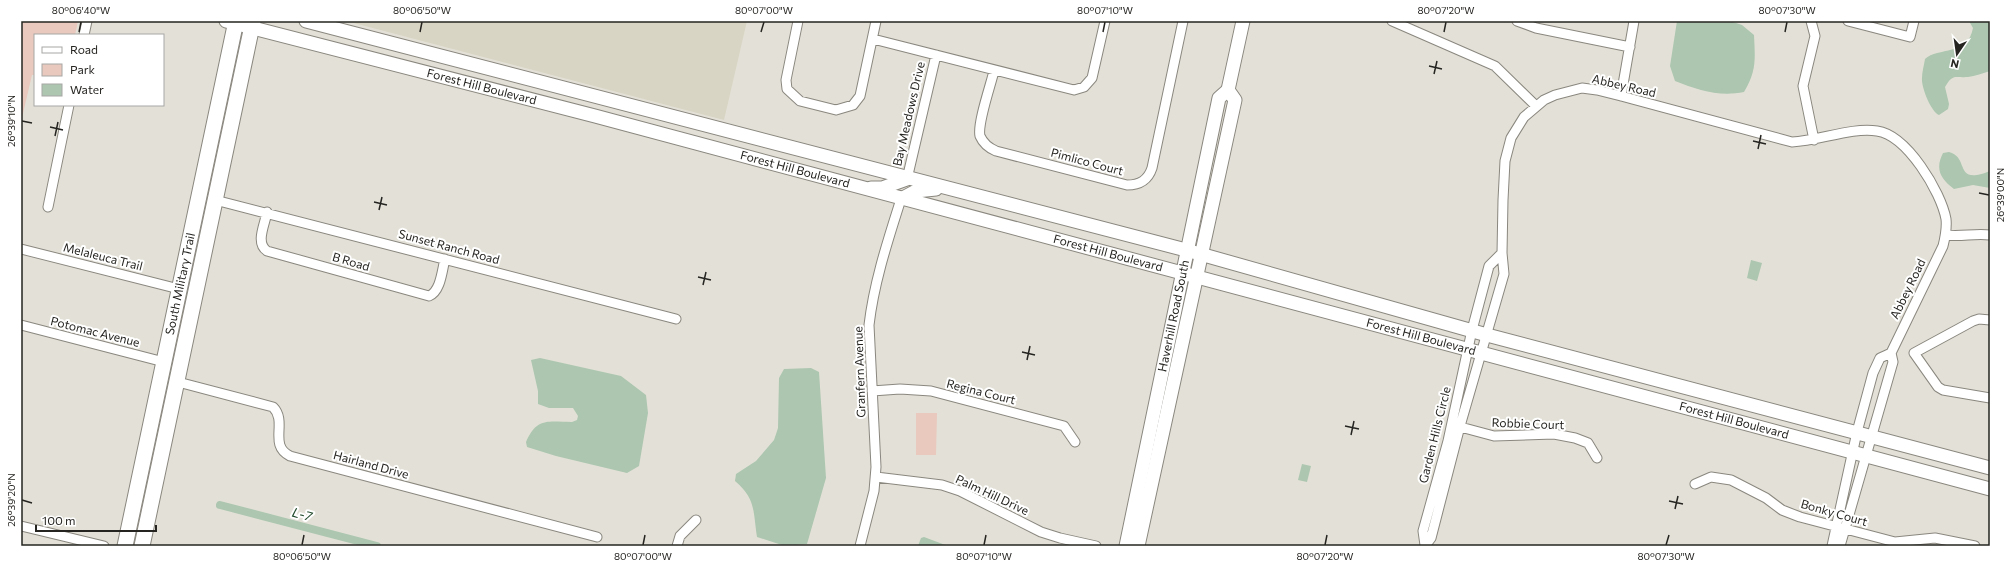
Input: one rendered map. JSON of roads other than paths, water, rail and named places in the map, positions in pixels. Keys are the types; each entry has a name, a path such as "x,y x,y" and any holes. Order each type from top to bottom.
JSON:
{"main road":[{"name":"Forest Hill Boulevard","path":"306,21 1186,250 1487,335 1990,468"},
{"name":"Haverhill Road South","path":"1126,546 1186,250 1219,98 1228,90 1243,21"},
{"name":"Forest Hill Boulevard","path":"232,22 253,24 464,83 1182,272 1990,489"},
{"name":"South Military Trail","path":"125,546 178,294 232,22"},
{"name":"South Military Trail","path":"142,546 253,24"},
{"path":"464,83 496,70"},
{"name":"Haverhill Road South","path":"1138,546 1235,100 1228,90"},
{"path":"612,121 640,107"},
{"path":"638,128 669,115"},
{"path":"858,187 882,188 907,178"},
{"path":"901,199 916,191 930,189 951,190"},
{"path":"178,294 178,328 171,366 173,376 178,382"},
{"path":"135,546 148,481 147,473 141,467"}],"street":[{"path":"84,34 87,21"},
{"path":"798,21 786,80 787,89 800,101 836,110 853,105 860,96 876,21"},
{"path":"873,39 1068,90 1079,89 1089,83 1092,78 1105,21"},
{"name":"Pimlico Court","path":"994,71 980,130 986,145 996,151 1127,185 1138,184 1147,178 1152,168 1183,21"},
{"path":"1392,21 1489,62 1500,69 1536,106"},
{"path":"1517,21 1536,28 1630,47"},
{"path":"1621,96 1634,21"},
{"path":"1811,21 1815,36 1803,86 1814,140"},
{"path":"1848,21 1910,37 1914,21"},
{"name":"Bay Meadows Drive","path":"907,178 936,55"},
{"name":"Abbey Road","path":"1487,335 1504,274 1502,253 1503,200 1507,149 1516,128 1536,106 1555,95 1582,88 1597,90 1792,142 1814,140 1861,131 1878,131 1890,136 1912,153 1936,193 1946,221 1946,235 1891,353 1880,358 1873,374 1857,432 1859,454"},
{"path":"48,207 69,106"},
{"name":"Granfern Avenue","path":"860,546 871,504 876,477 876,454 869,345 872,306 883,256 901,199"},
{"name":"Sunset Ranch Road","path":"215,200 267,212 676,319"},
{"name":"B Road","path":"267,212 260,242 262,247 267,251 429,296 437,289 445,259"},
{"path":"1946,235 1961,237 1983,234 1990,235"},
{"name":"Melaleuca Trail","path":"21,249 178,294"},
{"path":"1472,330 1489,266 1502,253"},
{"path":"1990,320 1973,320 1914,354 1938,387 1943,390 1990,398"},
{"name":"Potomac Avenue","path":"21,325 164,362"},
{"name":"Garden Hills Circle","path":"1427,546 1431,538 1455,425 1472,330"},
{"name":"Garden Hills Circle","path":"1455,425 1482,353 1487,335"},
{"name":"Abbey Road","path":"1859,454 1873,436 1894,362 1891,353"},
{"name":"Hairland Drive","path":"178,382 273,407 280,416 279,445 281,450 290,456 597,537"},
{"name":"Regina Court","path":"872,391 900,389 931,392 1064,426 1075,442"},
{"name":"Robbie Court","path":"1455,425 1503,437 1554,434 1575,438 1588,444 1597,458"},
{"path":"1832,546 1835,526 1859,454"},
{"path":"1840,546 1845,528 1859,454"},
{"name":"Palm Hill Drive","path":"876,477 942,485 960,490 1041,532 1096,546"},
{"name":"Bonky Court","path":"1695,484 1710,477 1730,480 1766,498 1782,510 1800,517 1895,542 1935,538 1975,546"},
{"path":"677,546 680,536 696,520"},
{"path":"21,526 104,546"}],"water":[{"path":"1677,21 1730,21 1742,25 1754,35 1755,58 1753,71 1744,92 1726,94 1709,92 1675,81 1670,66"},
{"path":"1969,21 1990,21 1990,71 1968,77 1952,78 1945,87 1949,104 1948,109 1939,115 1927,99 1923,87 1922,76 1925,59 1937,53 1952,50 1965,43 1970,37 1973,28"},
{"path":"1949,152 1959,159 1966,173 1978,175 1990,171 1990,188 1973,185 1954,189 1949,185 1940,173 1939,164 1943,153"},
{"path":"1751,260 1762,263 1757,281 1747,278"},
{"path":"540,358 621,376 646,395 648,413 639,466 627,473 556,456 527,447 526,442 534,428 550,422 572,422 577,420 578,416 573,408 549,408 538,404 538,391 531,360"},
{"path":"811,368 819,372 826,478 807,544 785,546 757,537 754,513 750,500 747,494 735,481 736,474 756,461 774,440 778,428 779,378 784,369"},
{"path":"1302,464 1311,466 1307,482 1298,480"},
{"path":"924,537 948,546 918,546 921,538"}],"waterway":[{"name":"L-7","path":"220,505 377,546"}]}
